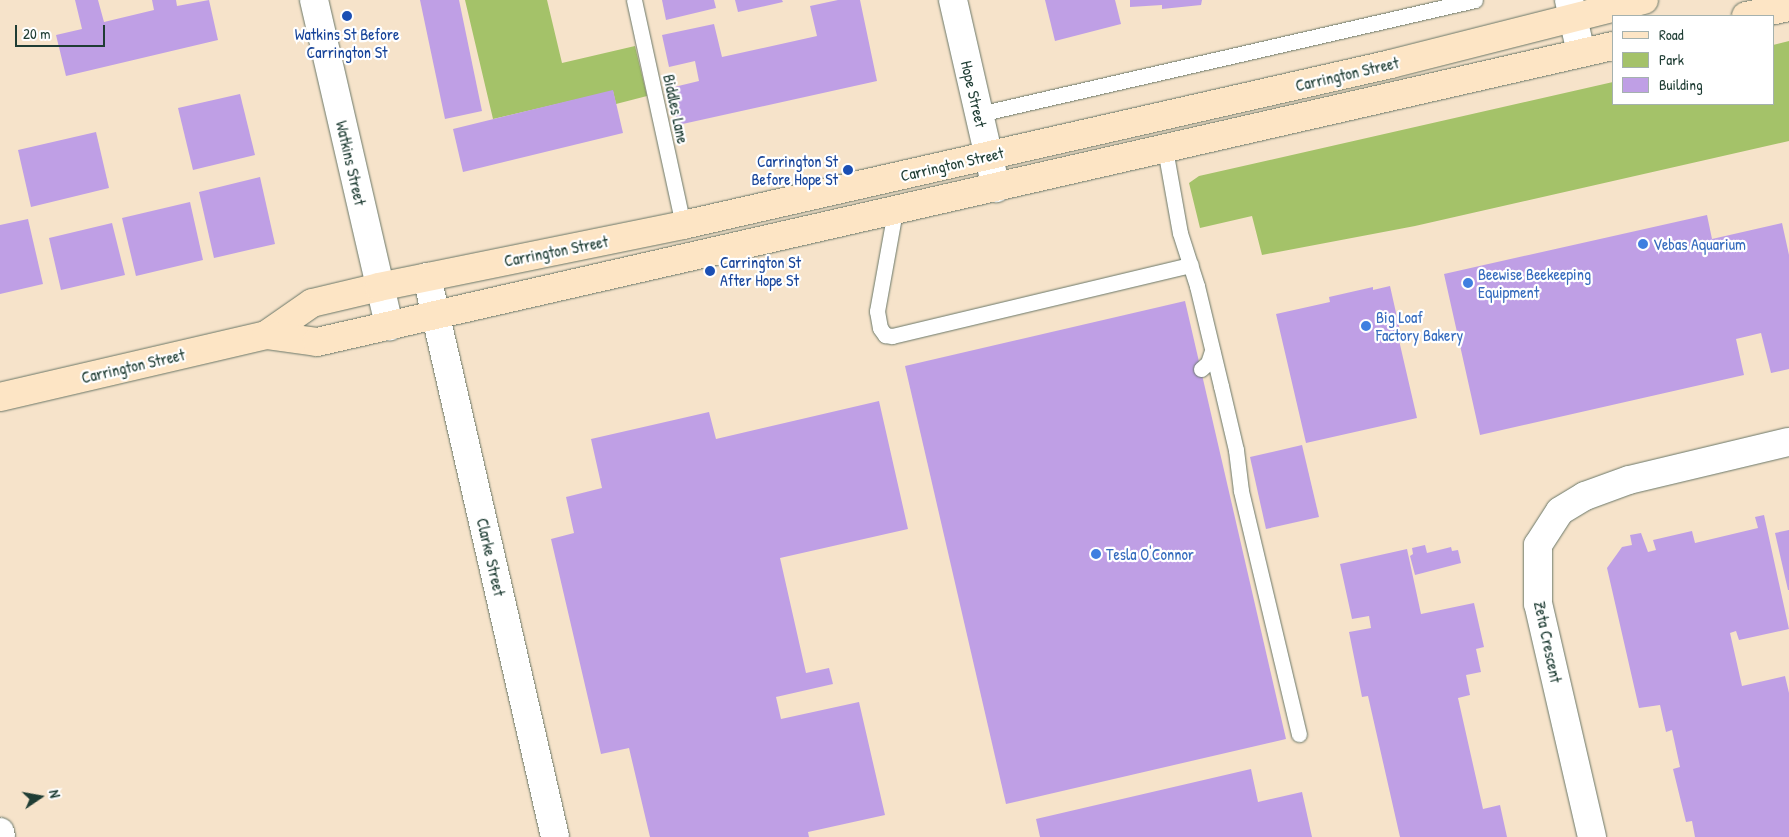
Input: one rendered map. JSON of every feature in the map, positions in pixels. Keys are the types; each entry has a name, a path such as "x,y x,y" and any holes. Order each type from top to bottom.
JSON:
{"main road":[{"name":"Carrington Street","path":"266,335 312,303 379,287 683,225 1391,64 1572,10 1644,0"},
{"path":"1751,15 1789,7"},
{"name":"Carrington Street","path":"0,397 266,335 317,342 1612,46"}],"street":[{"name":"Watkins Street","path":"314,0 389,326"},
{"name":"Hope Street","path":"953,0 996,188"},
{"path":"1572,10 1581,53"},
{"name":"Clarke Street","path":"427,277 555,837"},
{"name":"Zeta Crescent","path":"1592,837 1538,604 1538,545 1560,511 1585,496 1629,480 1789,442"},
{"path":"0,832 1,837"}],"lane":[{"name":"Biddles Lane","path":"634,0 683,225"},
{"path":"979,114 1475,0"},
{"path":"1165,149 1180,233 1190,265 1236,450 1241,491 1299,734"},
{"path":"895,211 877,311 880,328 884,335 892,336 1190,265"},
{"path":"1201,369 1208,362 1212,352"}],"green space":[{"path":"465,0 547,0 562,63 635,46 647,96 616,104 613,91 493,119"},
{"path":"1789,41 1789,141 1415,226 1262,255 1252,216 1200,228 1189,183 1199,176 1612,82 1612,105 1774,105 1774,45"}],"building":[{"path":"75,0 98,0 104,22 154,10 152,0 176,0 177,6 209,0 218,40 66,76 56,35 82,29"},
{"path":"420,0 459,0 482,111 445,119"},
{"path":"662,0 714,0 716,8 666,20"},
{"path":"735,0 782,0 783,2 738,12"},
{"path":"838,0 860,0 877,81 678,125 670,88 699,81 695,61 669,67 662,35 714,24 722,57 817,36 810,6"},
{"path":"1045,0 1115,0 1121,24 1055,41"},
{"path":"1130,0 1202,0 1201,5 1162,9 1162,5 1130,7"},
{"path":"613,90 623,133 463,172 453,129"},
{"path":"240,94 255,155 193,170 178,108"},
{"path":"96,132 109,188 31,207 18,150"},
{"path":"260,177 275,244 214,258 199,192"},
{"path":"190,202 203,260 136,276 122,218"},
{"path":"1707,215 1712,239 1782,223 1789,255 1789,369 1771,373 1761,333 1736,339 1744,375 1480,435 1444,274"},
{"path":"28,219 43,284 0,294 0,225"},
{"path":"112,223 125,275 61,290 49,238"},
{"path":"1390,286 1401,335 1398,336 1417,418 1306,443 1276,314 1330,302 1329,297 1373,287 1373,290"},
{"name":"Tesla O'Connor","path":"1185,301 1286,739 1006,804 905,366"},
{"path":"879,401 908,529 780,558 806,673 829,668 833,684 776,697 781,719 859,702 885,815 808,832 809,837 650,837 629,748 601,754 551,539 574,533 566,497 602,488 591,439 709,412 716,439"},
{"path":"1302,445 1319,517 1266,529 1250,457"},
{"path":"1764,515 1789,629 1739,640 1736,631 1730,633 1742,686 1785,676 1789,693 1789,837 1695,837 1692,821 1686,822 1673,769 1680,767 1672,730 1666,732 1660,705 1639,708 1607,568 1622,547 1632,545 1630,535 1641,533 1648,552 1656,550 1653,540 1692,531 1695,543 1758,528 1755,517"},
{"path":"1789,530 1789,590 1788,590 1775,533"},
{"path":"1425,545 1427,553 1451,547 1452,551 1458,550 1461,563 1415,575 1410,556 1413,554 1412,548"},
{"path":"1407,549 1421,614 1474,603 1484,647 1476,649 1481,672 1466,675 1470,695 1458,698 1483,809 1500,805 1507,837 1400,837 1368,696 1362,697 1349,632 1371,628 1369,616 1352,619 1340,564"},
{"path":"1251,769 1258,802 1302,792 1312,837 1040,837 1036,819"}],"place":[{"name":"Watkins St Before Carrington St","path":"347,16"},
{"name":"Carrington St Before Hope St","path":"848,170"},
{"name":"Vebas Aquarium","path":"1643,244"},
{"name":"Carrington St After Hope St","path":"710,271"},
{"name":"Beewise Beekeeping Equipment","path":"1468,283"},
{"name":"Big Loaf Factory Bakery","path":"1366,326"},
{"name":"Tesla O'Connor","path":"1096,554"}]}
